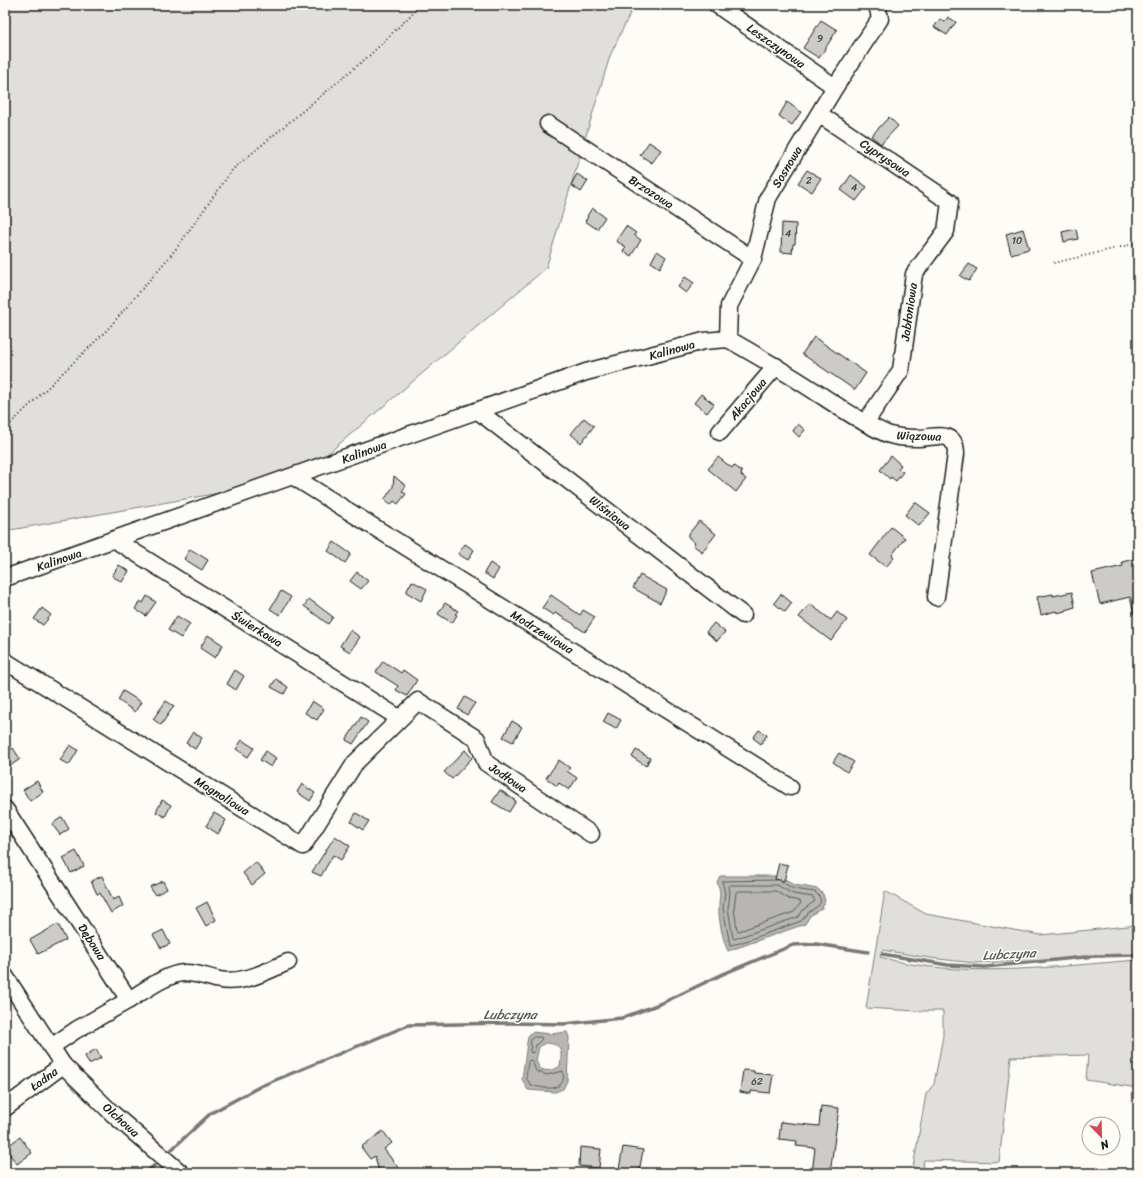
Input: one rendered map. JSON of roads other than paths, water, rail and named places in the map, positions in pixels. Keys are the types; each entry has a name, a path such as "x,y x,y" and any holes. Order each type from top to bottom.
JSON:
{"street":[{"name":"Leszczynowa","path":"717,5 835,87"},
{"name":"Sosnowa","path":"728,339 729,306 754,259 768,198 835,87 880,19 877,7"},
{"name":"Cyprysowa","path":"819,114 950,202"},
{"name":"Brzozowa","path":"548,124 754,259"},
{"name":"Jabłoniowa","path":"865,423 901,370 914,274 946,231 950,202"},
{"name":"Wiązowa","path":"728,339 776,366 865,423 889,435 917,438 939,435 948,437 956,447 956,454 936,597"},
{"name":"Kalinowa","path":"5,578 294,477 586,372 704,341 728,339"},
{"name":"Akacjowa","path":"720,432 776,366"},
{"name":"Wiśniowa","path":"478,411 743,615"},
{"name":"Modrzewiowa","path":"294,477 790,787"},
{"name":"Świerkowa","path":"115,540 399,718"},
{"name":"Magnoliowa","path":"5,661 303,846 355,763 399,718"},
{"name":"Jodłowa","path":"399,718 418,701 477,739 486,763 591,834"},
{"name":"Dębowa","path":"5,809 129,1000"},
{"path":"5,976 51,1047 76,1030 176,974 186,972 222,980 248,979 288,962"},
{"name":"Olchowa","path":"51,1047 63,1065 113,1114 182,1173"},
{"name":"Ładna","path":"5,1108 63,1065"}],"water":[{"path":"720,876 780,876 795,885 818,889 823,894 825,901 822,908 810,916 805,924 728,951 719,917 720,892 717,882"},
{"path":"532,1032 550,1034 567,1032 569,1037 567,1081 563,1089 555,1092 528,1090 522,1079 528,1036","holes":["545,1043 558,1046 560,1049 560,1066 552,1070 539,1068 536,1060 539,1047"]}],"waterway":[{"name":"Lubczyna","path":"169,1152 211,1113 261,1086 409,1025 509,1023 564,1024 622,1018 662,1003 723,974 793,945 816,944 868,952"},
{"name":"Lubczyna","path":"882,954 948,965 985,967 1095,956 1138,955"},
{"name":"Lubczyna","path":"145,1173 156,1164"}]}
